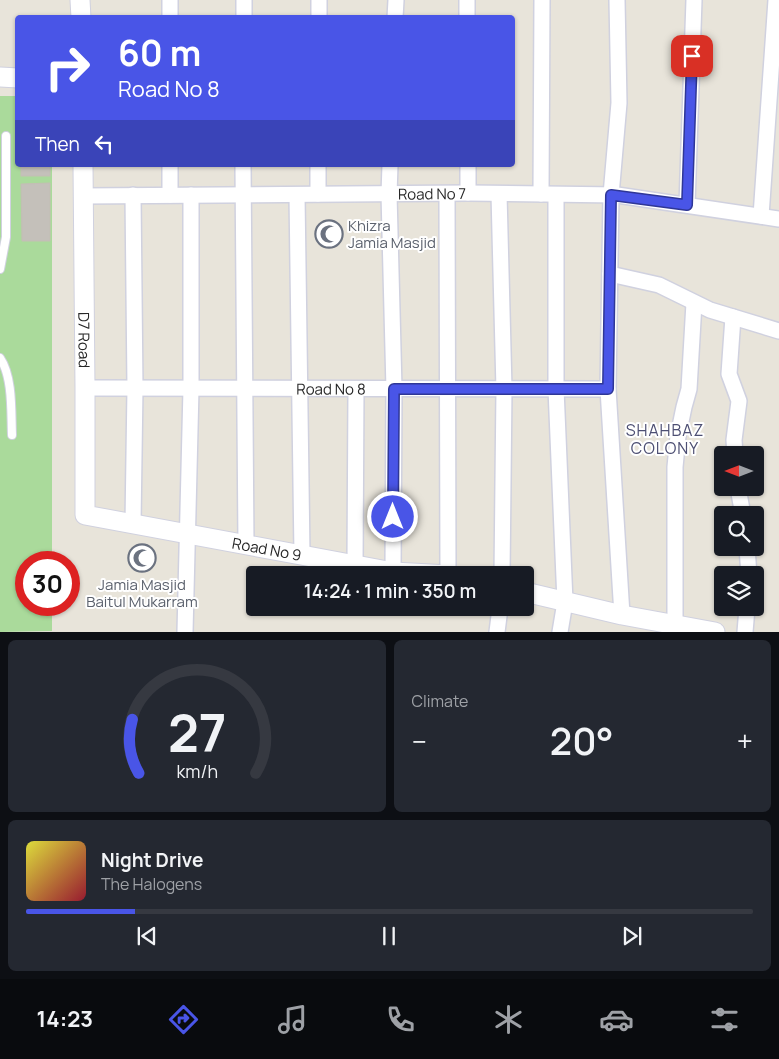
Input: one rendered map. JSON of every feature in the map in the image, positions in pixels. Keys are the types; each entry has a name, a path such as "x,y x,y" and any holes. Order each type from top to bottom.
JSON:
{"street":[{"path":"80,0 81,15"},
{"path":"170,0 170,15"},
{"path":"244,0 244,15"},
{"path":"319,0 319,15"},
{"path":"396,0 396,15"},
{"path":"467,0 467,15"},
{"path":"542,0 565,602 560,632"},
{"path":"617,0 619,103 611,195 608,389 622,614"},
{"path":"687,205 694,0"},
{"path":"761,216 776,0"},
{"path":"0,77 15,78"},
{"name":"D7 Road","path":"83,167 85,515"},
{"path":"170,167 170,196"},
{"path":"243,167 246,545"},
{"path":"318,167 318,194"},
{"path":"390,167 394,389 393,566"},
{"path":"468,167 468,194"},
{"name":"Road No 7","path":"83,196 318,194 611,195 779,219"},
{"path":"447,194 449,566"},
{"path":"499,194 504,389 502,566"},
{"path":"185,632 191,388 191,195"},
{"path":"297,195 302,555"},
{"path":"132,524 135,388 134,196"},
{"path":"610,274 659,285 710,310 779,330"},
{"path":"676,628 675,467 678,436 689,389 694,303"},
{"path":"733,317 728,374 739,401 734,446"},
{"name":"Road No 8","path":"85,388 608,389"},
{"path":"355,565 356,389"},
{"name":"Road No 9","path":"85,515 360,566"},
{"path":"534,594 676,628 715,632"},
{"path":"497,632 499,616"},
{"path":"745,632 746,616"}],"lane":[{"path":"0,269 6,237 6,136"},
{"path":"0,358 5,365 8,379 12,435"}],"green space":[{"path":"0,96 15,96 15,167 52,167 52,551 15,551 15,616 52,616 52,631 0,632"}],"building":[{"path":"21,167 50,167 50,176 21,176"},
{"path":"50,183 50,241 22,241 21,184"}],"place":[{"name":"Khizra Jamia Masjid","path":"329,234"},
{"name":"Jamia Masjid Baitul Mukarram","path":"142,558"}],"district":[{"name":"SHAHBAZ COLONY","path":"665,439"}],"route":[{"path":"393,517 394,389 608,389 611,195 687,205 692,56"}]}
